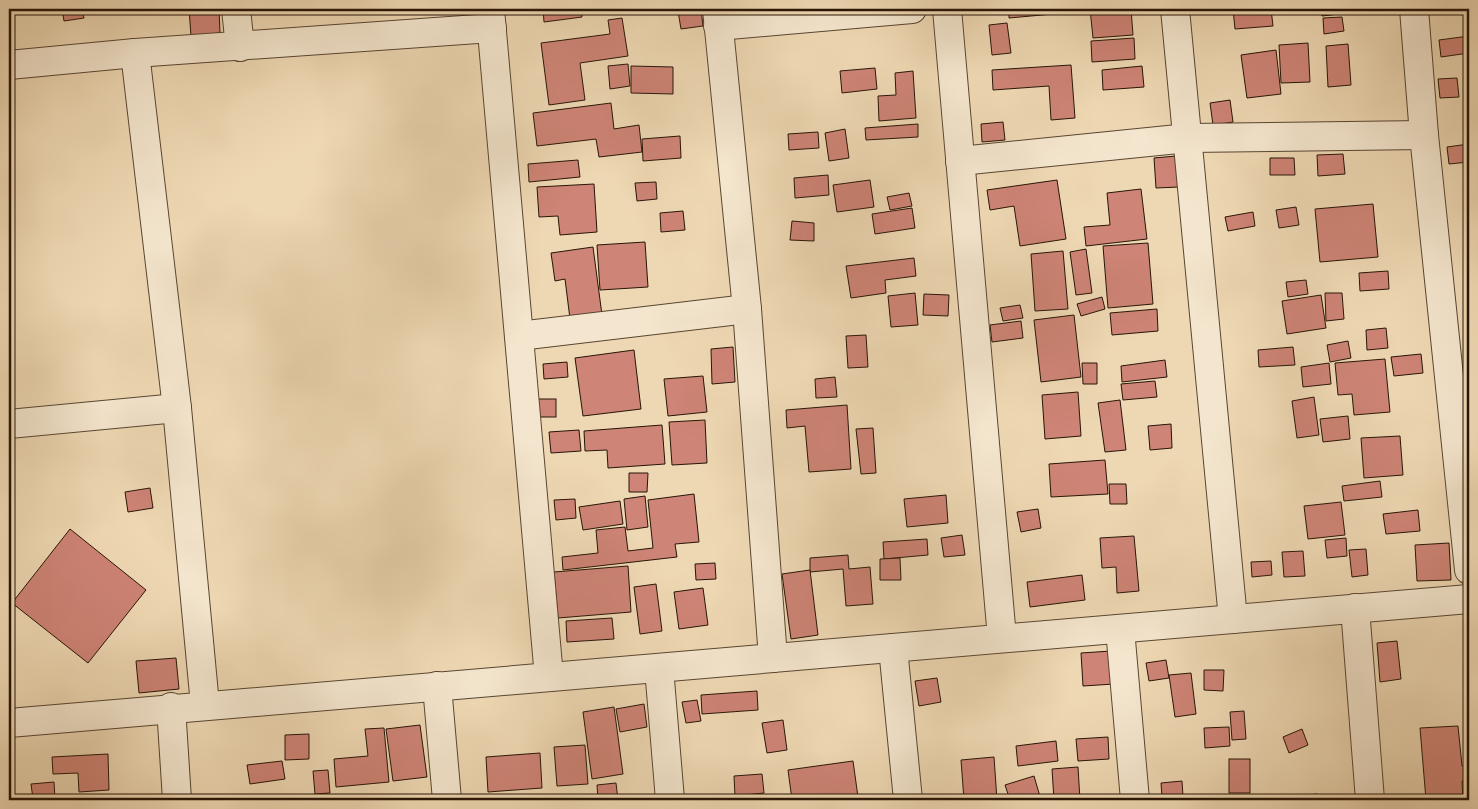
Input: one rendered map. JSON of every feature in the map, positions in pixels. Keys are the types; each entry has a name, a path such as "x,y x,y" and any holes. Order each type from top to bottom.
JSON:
{"street":[{"path":"236,9 240,47"},
{"path":"773,658 747,308 718,17 912,9"},
{"path":"947,9 1002,638"},
{"path":"1176,9 1233,619"},
{"path":"1414,9 1424,135 1469,570"},
{"path":"9,65 135,53 240,47 491,18 549,677"},
{"path":"135,53 177,408 205,705"},
{"path":"960,161 1188,138 1424,135"},
{"path":"520,336 747,308"},
{"path":"9,424 177,408"},
{"path":"9,723 171,707 659,668 1469,599"},
{"path":"1355,608 1370,800"},
{"path":"1120,628 1135,800"},
{"path":"893,648 908,800"},
{"path":"659,668 670,800"},
{"path":"437,686 447,800"},
{"path":"171,707 177,800"}],"building":[{"path":"62,9 82,9 84,18 64,21"},
{"path":"189,9 219,9 220,33 191,36"},
{"path":"543,9 581,9 582,17 544,22"},
{"path":"701,9 703,26 681,29 678,11"},
{"path":"1009,9 1053,9 1053,14 1009,18"},
{"path":"1090,9 1131,9 1133,35 1093,38"},
{"path":"1136,9 1159,9 1160,11 1136,14"},
{"path":"1233,9 1271,9 1273,26 1235,29"},
{"path":"1321,9 1340,9 1340,14 1322,16"},
{"path":"1342,17 1344,31 1324,34 1323,18"},
{"path":"622,18 628,56 580,63 585,100 549,105 541,43 610,34 608,20"},
{"path":"1007,23 1011,53 992,55 989,25"},
{"path":"1469,36 1469,53 1441,57 1439,40"},
{"path":"1134,38 1135,59 1092,62 1091,41"},
{"path":"1308,43 1310,82 1281,83 1279,45"},
{"path":"1348,44 1351,85 1328,87 1326,46"},
{"path":"1276,50 1281,94 1247,98 1241,55"},
{"path":"628,64 630,86 610,89 608,66"},
{"path":"1071,65 1075,118 1051,120 1049,86 993,90 992,70"},
{"path":"631,66 673,67 673,94 631,93"},
{"path":"1142,66 1144,87 1103,90 1102,70"},
{"path":"875,68 877,89 842,93 840,71"},
{"path":"913,71 916,118 879,121 878,96 896,95 895,73"},
{"path":"1457,78 1459,97 1440,98 1438,79"},
{"path":"1230,100 1233,122 1213,125 1210,103"},
{"path":"611,103 614,129 639,125 642,152 599,157 596,139 537,146 533,113"},
{"path":"1003,122 1005,140 982,142 981,124"},
{"path":"918,124 918,137 866,140 865,128"},
{"path":"845,129 849,158 829,161 825,133"},
{"path":"818,132 819,148 789,150 788,134"},
{"path":"680,136 681,158 643,161 642,139"},
{"path":"1469,144 1469,162 1449,164 1447,147"},
{"path":"1343,154 1345,174 1318,176 1317,155"},
{"path":"1176,156 1179,187 1156,188 1154,158"},
{"path":"1270,158 1294,158 1295,175 1270,175"},
{"path":"578,160 580,177 529,182 528,164"},
{"path":"828,175 829,195 795,198 794,178"},
{"path":"870,180 874,207 837,212 833,185"},
{"path":"1057,180 1066,239 1020,246 1014,206 990,210 987,190"},
{"path":"656,182 657,199 637,201 635,183"},
{"path":"594,184 597,232 560,235 558,216 539,217 537,187"},
{"path":"1141,189 1147,239 1086,246 1084,227 1110,225 1107,193"},
{"path":"909,193 912,206 890,210 887,197"},
{"path":"1373,204 1378,257 1320,262 1315,209"},
{"path":"1296,207 1299,225 1279,228 1276,210"},
{"path":"912,208 915,228 875,234 872,214"},
{"path":"683,211 685,230 661,232 660,213"},
{"path":"1253,212 1255,226 1228,231 1225,217"},
{"path":"792,221 814,223 814,241 790,240"},
{"path":"645,242 648,287 600,290 597,245"},
{"path":"1148,243 1153,304 1108,308 1103,246"},
{"path":"593,247 602,315 570,319 565,279 555,281 551,253"},
{"path":"1086,249 1092,293 1076,295 1070,252"},
{"path":"1063,251 1068,309 1035,311 1031,254"},
{"path":"914,258 916,276 885,280 886,293 851,298 846,266"},
{"path":"1388,271 1389,289 1360,291 1359,273"},
{"path":"1306,280 1308,294 1288,297 1286,282"},
{"path":"915,293 918,325 891,327 888,296"},
{"path":"1325,293 1342,293 1344,319 1326,321"},
{"path":"924,294 949,295 948,316 923,315"},
{"path":"1321,295 1326,328 1287,334 1282,301"},
{"path":"1102,297 1105,309 1081,316 1077,304"},
{"path":"1020,305 1023,318 1003,321 1000,308"},
{"path":"1157,309 1158,331 1112,335 1110,313"},
{"path":"1074,315 1081,377 1041,382 1034,320"},
{"path":"1021,321 1023,338 992,342 990,325"},
{"path":"1386,328 1388,348 1367,350 1366,330"},
{"path":"866,335 868,367 848,368 846,336"},
{"path":"1348,341 1351,358 1330,362 1327,345"},
{"path":"733,347 735,382 712,384 711,349"},
{"path":"1293,347 1295,365 1259,367 1258,350"},
{"path":"634,350 641,409 583,416 575,358"},
{"path":"1421,354 1423,373 1394,376 1391,357"},
{"path":"1385,359 1390,412 1354,415 1352,394 1338,395 1335,363"},
{"path":"1165,360 1167,377 1122,382 1121,366"},
{"path":"567,362 568,377 544,379 543,364"},
{"path":"1082,363 1097,363 1097,384 1083,384"},
{"path":"1329,363 1331,384 1303,387 1301,367"},
{"path":"703,376 707,412 668,416 664,379"},
{"path":"835,377 837,397 816,398 815,379"},
{"path":"1155,381 1157,397 1123,400 1121,384"},
{"path":"1078,392 1081,436 1045,439 1042,395"},
{"path":"1314,397 1319,435 1297,438 1292,401"},
{"path":"535,399 556,399 556,417 535,417"},
{"path":"1120,400 1126,450 1105,452 1098,403"},
{"path":"847,405 851,469 809,472 805,426 787,428 786,410"},
{"path":"1348,416 1350,439 1323,442 1320,419"},
{"path":"705,420 707,463 672,465 669,422"},
{"path":"1171,424 1172,448 1150,450 1148,426"},
{"path":"662,425 665,464 608,468 607,450 585,451 584,431"},
{"path":"873,428 876,473 861,474 856,429"},
{"path":"579,430 581,451 551,453 549,432"},
{"path":"1400,436 1403,475 1364,478 1361,438"},
{"path":"1105,460 1108,494 1051,497 1049,464"},
{"path":"629,473 648,473 647,492 629,492"},
{"path":"1380,481 1382,497 1344,501 1342,486"},
{"path":"1109,484 1126,484 1127,504 1110,504"},
{"path":"150,488 153,508 128,512 125,492"},
{"path":"694,494 699,542 675,544 677,557 563,570 562,557 598,553 596,530 625,527 628,551 653,548 648,500"},
{"path":"946,495 948,523 907,527 904,499"},
{"path":"645,496 648,527 627,530 624,499"},
{"path":"575,499 576,518 556,520 554,500"},
{"path":"620,501 623,524 583,530 579,507"},
{"path":"1341,502 1345,535 1308,539 1304,506"},
{"path":"1038,509 1041,528 1021,532 1017,512"},
{"path":"1418,510 1420,531 1386,534 1383,514"},
{"path":"70,529 146,590 88,663 12,603"},
{"path":"962,535 965,555 944,557 941,538"},
{"path":"1134,536 1139,591 1117,593 1116,567 1102,568 1100,538"},
{"path":"1346,538 1347,556 1327,558 1325,540"},
{"path":"927,539 928,555 884,559 883,542"},
{"path":"1449,543 1451,580 1417,581 1415,545"},
{"path":"1366,549 1368,575 1352,577 1349,550"},
{"path":"1303,551 1305,576 1284,577 1282,552"},
{"path":"848,555 849,569 870,567 873,604 846,606 843,569 810,572 810,558"},
{"path":"900,558 901,580 880,580 880,559"},
{"path":"1271,561 1272,575 1252,577 1251,562"},
{"path":"715,563 716,579 696,580 695,564"},
{"path":"628,566 631,612 558,618 554,572"},
{"path":"810,570 818,635 791,639 782,574"},
{"path":"1082,575 1085,600 1030,607 1027,582"},
{"path":"656,584 662,631 640,634 634,587"},
{"path":"703,588 708,625 679,629 674,592"},
{"path":"612,618 614,639 567,642 566,621"},
{"path":"1397,641 1401,679 1380,682 1377,643"},
{"path":"1111,651 1114,684 1083,686 1081,653"},
{"path":"176,658 179,689 139,693 136,661"},
{"path":"1166,660 1169,678 1149,681 1146,663"},
{"path":"1204,670 1224,670 1223,691 1204,690"},
{"path":"1191,673 1196,714 1175,717 1169,675"},
{"path":"937,678 941,702 919,706 915,681"},
{"path":"757,691 758,710 702,714 701,695"},
{"path":"697,700 701,721 686,723 682,702"},
{"path":"644,704 647,727 620,732 616,709"},
{"path":"614,707 623,774 592,779 583,712"},
{"path":"1244,711 1246,739 1232,740 1230,712"},
{"path":"783,720 787,750 767,753 762,723"},
{"path":"420,725 427,777 393,781 386,729"},
{"path":"1458,726 1462,766 1469,765 1469,781 1462,781 1463,800 1426,800 1420,728"},
{"path":"1229,727 1230,746 1205,748 1204,728"},
{"path":"384,728 389,782 336,787 334,759 368,756 365,729"},
{"path":"1302,729 1308,745 1289,753 1283,737"},
{"path":"309,734 309,759 285,760 285,735"},
{"path":"1108,737 1109,759 1078,761 1076,739"},
{"path":"1056,741 1058,761 1018,766 1016,746"},
{"path":"585,745 588,784 557,786 554,747"},
{"path":"540,753 542,788 488,792 486,757"},
{"path":"108,754 109,790 79,792 78,773 53,774 52,757"},
{"path":"994,757 997,800 964,800 961,760"},
{"path":"1229,759 1250,759 1250,793 1229,793"},
{"path":"282,761 285,779 250,784 247,765"},
{"path":"853,761 858,797 834,800 792,800 788,770"},
{"path":"1078,767 1080,800 1054,800 1052,769"},
{"path":"328,770 330,793 315,794 313,771"},
{"path":"762,774 764,793 735,796 734,776"},
{"path":"1034,776 1041,800 1010,800 1005,785"},
{"path":"1182,781 1183,796 1162,797 1161,783"},
{"path":"54,782 55,798 33,799 31,784"},
{"path":"616,783 618,800 598,800 597,785"},
{"path":"1317,794 1318,800 1267,799"},
{"path":"764,797 764,800 733,799"}]}
